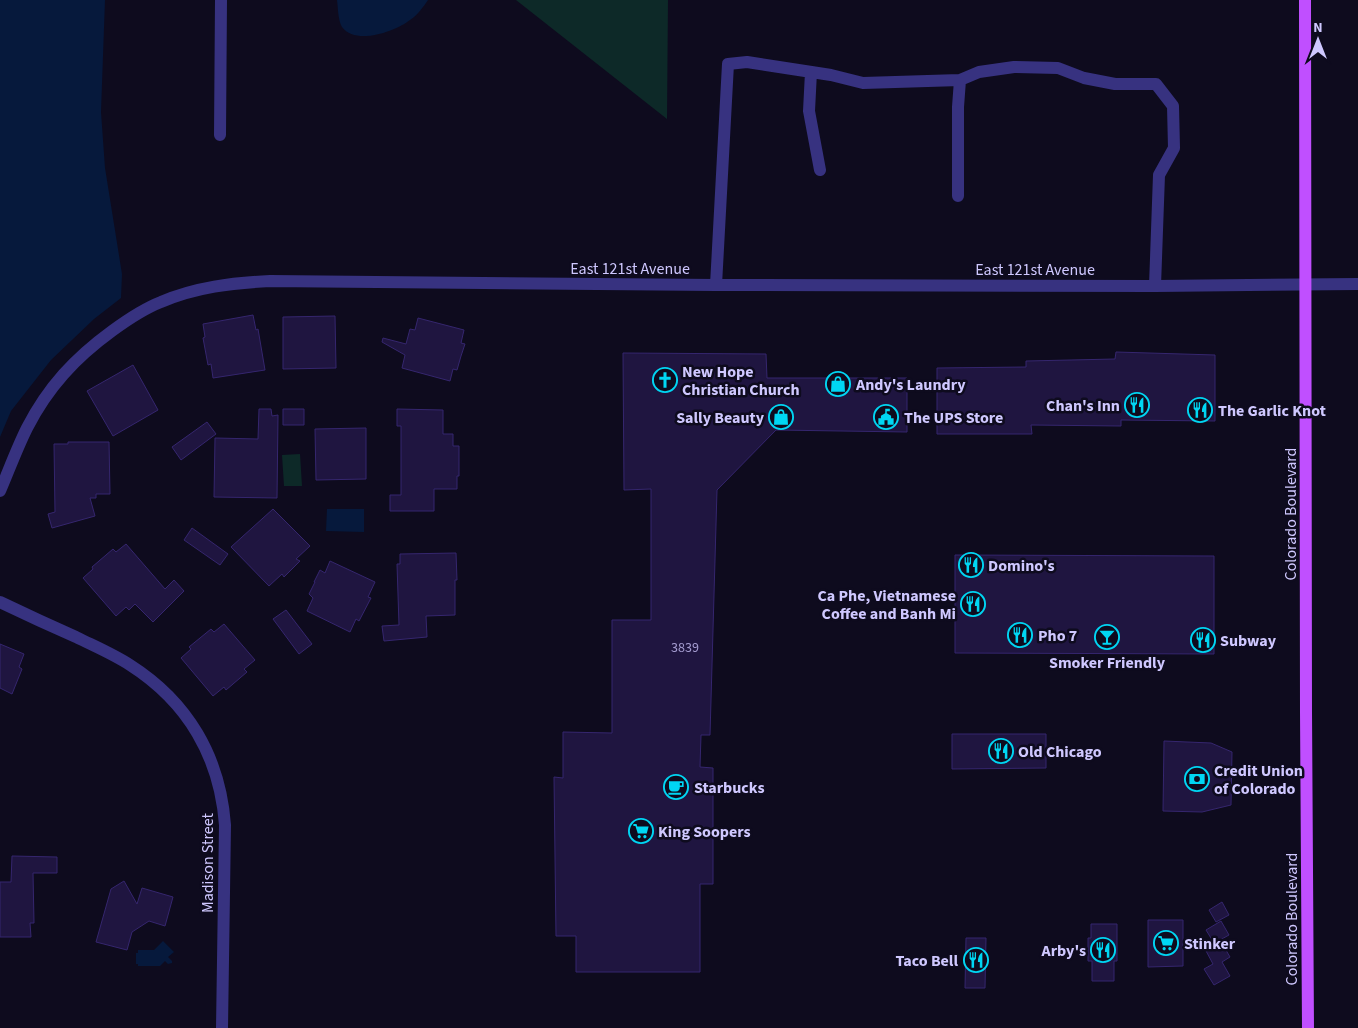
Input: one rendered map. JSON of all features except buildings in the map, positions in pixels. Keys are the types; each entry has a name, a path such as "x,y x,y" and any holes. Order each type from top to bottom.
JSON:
{"main road":[{"name":"Colorado Boulevard","path":"1305,0 1308,1028"}],"street":[{"path":"220,136 221,0"},
{"path":"716,285 728,64 747,62 864,83 960,80 979,72 1014,67 1058,68 1084,78 1115,84 1156,84 1173,106 1174,148 1159,175 1156,286"},
{"path":"811,72 809,111 820,170"},
{"path":"958,196 958,107 960,80"},
{"name":"East 121st Avenue","path":"0,491 28,427 54,386 91,346 128,319 162,301 202,289 241,282 1156,286 1358,284"},
{"name":"Madison Street","path":"0,602 111,653 131,665 172,699 186,715 203,742 221,794 225,825 222,1028"}],"green space":[{"path":"516,0 668,0 667,119"},
{"path":"300,454 302,486 284,486 282,455"}],"water":[{"path":"0,0 105,0 101,112 105,168 122,274 121,298 94,319 51,360 11,411 0,437"},
{"path":"337,0 428,0 415,16 404,24 386,32 366,36 348,33 342,27"},
{"path":"327,509 364,509 364,532 326,531"},
{"path":"163,941 174,952 168,957 172,963 168,964 165,961 160,966 138,966 136,964 136,953 138,953 138,950 154,950"}],"place":[{"name":"New Hope Christian Church","path":"665,380"},
{"name":"Andy's Laundry","path":"838,384"},
{"name":"Chan's Inn","path":"1137,405"},
{"name":"The Garlic Knot","path":"1200,410"},
{"name":"Sally Beauty","path":"781,417"},
{"name":"The UPS Store","path":"886,417"},
{"name":"Domino's","path":"971,565"},
{"name":"Ca Phe, Vietnamese Coffee and Banh Mi","path":"973,604"},
{"name":"Pho 7","path":"1020,635"},
{"name":"Smoker Friendly","path":"1107,637"},
{"name":"Subway","path":"1203,640"},
{"name":"Old Chicago","path":"1001,751"},
{"name":"Credit Union of Colorado","path":"1197,779"},
{"name":"Starbucks","path":"676,787"},
{"name":"King Soopers","path":"641,831"},
{"name":"Stinker","path":"1166,943"},
{"name":"Arby's","path":"1103,950"},
{"name":"Taco Bell","path":"976,960"}]}
